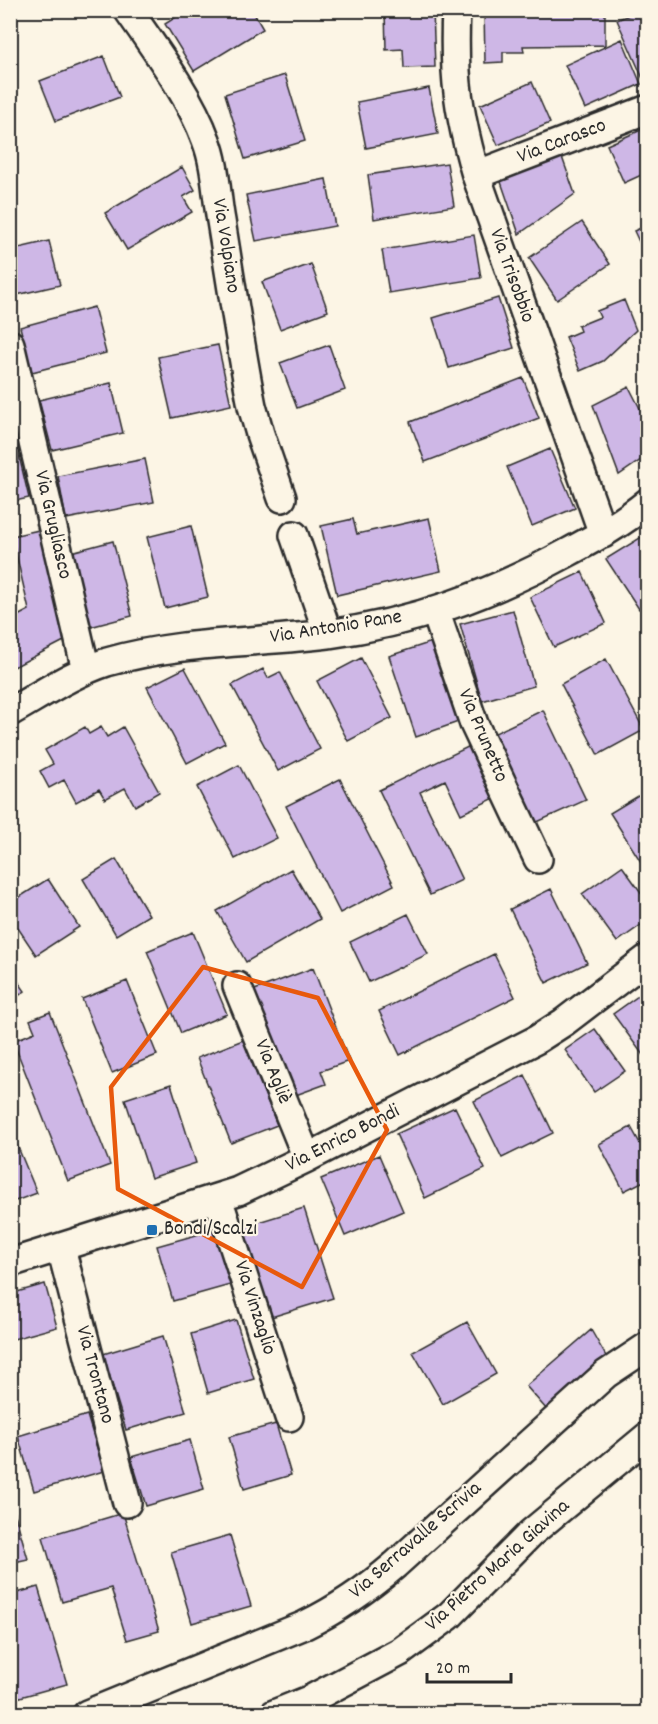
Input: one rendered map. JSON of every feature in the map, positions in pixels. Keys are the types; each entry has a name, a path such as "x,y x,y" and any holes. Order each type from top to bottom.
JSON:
{"street":[{"name":"Via Volpiano","path":"129,10 174,79 206,140 212,160 252,406 282,498"},
{"name":"Via Trisobbio","path":"456,10 456,72 459,97 463,124 476,175 603,534"},
{"name":"Via Carasco","path":"476,175 648,109"},
{"name":"Via Grugliasco","path":"10,344 86,670"},
{"name":"Via Antonio Pane","path":"10,712 86,670 129,656 179,647 328,634 377,625 484,594 603,534 648,502"},
{"path":"294,536 328,634"},
{"name":"Via Prunetto","path":"435,610 474,724 538,859"},
{"name":"Via Enrico Bondi","path":"10,1263 238,1191 536,1040 564,1022 648,958"},
{"name":"Via Agliè","path":"237,986 307,1158"},
{"name":"Via Vinzaglio","path":"218,1198 289,1417"},
{"name":"Via Trontano","path":"61,1248 127,1503"},
{"name":"Via Serravalle Scrivia","path":"87,1713 332,1612 395,1565 606,1374 648,1346"},
{"name":"Via Pietro Maria Giavina","path":"274,1713 311,1699 400,1652 449,1616 531,1533 648,1436"}],"highlighted area":[{"path":"203,967 318,998 387,1130 302,1287 118,1189 111,1087"}],"building":[{"path":"187,10 252,10 263,29 194,71 165,24"},
{"path":"385,10 433,10 435,67 404,68 403,49 386,50"},
{"path":"484,10 605,10 605,45 523,46 524,52 503,52 503,62 485,63"},
{"path":"638,11 648,31 648,82 645,83 617,20"},
{"path":"622,39 641,84 585,109 565,65"},
{"path":"104,56 120,97 56,121 40,81"},
{"path":"285,75 305,141 245,159 225,94"},
{"path":"532,82 550,123 498,145 480,105"},
{"path":"429,88 438,134 366,148 357,102"},
{"path":"648,127 648,172 624,183 607,145"},
{"path":"562,157 575,194 519,234 500,179"},
{"path":"447,163 454,206 374,219 368,175"},
{"path":"182,167 195,190 183,197 192,212 127,250 105,213"},
{"path":"326,179 335,226 256,241 246,195"},
{"path":"582,222 610,264 557,300 529,258"},
{"path":"648,225 648,261 634,231"},
{"path":"474,235 481,278 389,293 382,250"},
{"path":"49,241 60,285 12,296 10,250"},
{"path":"311,264 328,311 280,329 262,282"},
{"path":"498,298 514,348 449,368 433,318"},
{"path":"624,300 636,330 603,361 580,371 566,337 580,331 578,326 600,317 597,311"},
{"path":"94,307 106,353 32,372 20,327"},
{"path":"218,345 231,405 172,418 158,357"},
{"path":"329,345 345,390 297,408 280,363"},
{"path":"523,378 539,418 425,462 410,422"},
{"path":"111,383 123,433 52,450 39,400"},
{"path":"629,387 648,424 648,455 619,475 593,405"},
{"path":"15,439 29,498 10,502 10,440"},
{"path":"550,449 575,508 532,526 507,467"},
{"path":"145,459 154,502 66,519 58,476"},
{"path":"429,518 441,571 337,595 321,526 353,519 357,534"},
{"path":"191,526 208,597 165,608 147,537"},
{"path":"39,530 64,641 10,669 10,620 29,610 12,536"},
{"path":"648,533 648,604 639,609 606,559"},
{"path":"113,541 132,616 90,627 71,552"},
{"path":"582,572 606,623 554,647 530,597"},
{"path":"513,610 534,686 482,701 460,624"},
{"path":"435,641 461,721 416,737 389,656"},
{"path":"361,658 392,718 348,741 317,681"},
{"path":"606,659 644,730 598,755 561,684"},
{"path":"185,668 225,743 187,763 147,687"},
{"path":"263,669 268,678 280,672 320,749 278,771 232,685"},
{"path":"543,710 586,800 535,823 493,734"},
{"path":"85,727 89,734 101,727 107,737 123,727 159,792 135,806 125,788 105,799 99,789 76,802 64,780 49,788 40,771 53,764 45,750"},
{"path":"474,744 499,796 461,814 445,780 420,792 462,880 430,895 379,790"},
{"path":"239,765 277,838 235,859 197,787"},
{"path":"340,779 394,885 340,913 286,806"},
{"path":"648,790 648,873 610,813"},
{"path":"116,859 149,915 116,935 83,879"},
{"path":"622,866 648,902 648,920 617,942 582,894"},
{"path":"291,869 320,919 246,962 217,911"},
{"path":"48,879 79,927 36,955 10,916 10,903"},
{"path":"551,889 587,963 546,983 510,909"},
{"path":"408,914 428,954 369,982 350,942"},
{"path":"193,932 227,1014 181,1033 147,951"},
{"path":"494,954 515,997 400,1055 379,1011"},
{"path":"313,968 349,1061 321,1071 326,1084 293,1096 252,991"},
{"path":"10,970 25,991 10,1002"},
{"path":"127,981 157,1055 112,1073 82,999"},
{"path":"648,989 648,1062 613,1014"},
{"path":"50,1012 110,1165 68,1181 13,1041 35,1032 30,1020"},
{"path":"595,1029 625,1071 594,1092 565,1050"},
{"path":"243,1040 277,1125 231,1143 197,1058"},
{"path":"525,1075 553,1133 502,1158 474,1101"},
{"path":"171,1084 196,1163 151,1178 125,1099"},
{"path":"455,1107 485,1169 425,1198 396,1134"},
{"path":"631,1127 648,1158 648,1179 624,1191 599,1144"},
{"path":"10,1128 37,1193 10,1203"},
{"path":"379,1155 403,1211 345,1236 321,1179"},
{"path":"304,1208 333,1298 268,1318 239,1228"},
{"path":"214,1230 230,1285 173,1301 157,1246"},
{"path":"45,1284 57,1327 10,1340 10,1294"},
{"path":"236,1320 254,1379 208,1393 191,1334"},
{"path":"467,1322 496,1374 443,1404 413,1352"},
{"path":"591,1330 607,1358 547,1410 526,1386"},
{"path":"163,1336 186,1412 126,1430 103,1354"},
{"path":"87,1415 104,1471 34,1491 18,1436"},
{"path":"276,1424 291,1475 244,1489 229,1437"},
{"path":"190,1440 204,1489 146,1506 131,1457"},
{"path":"10,1497 28,1559 10,1563"},
{"path":"123,1513 159,1631 127,1640 111,1588 62,1602 43,1537"},
{"path":"230,1535 251,1606 192,1623 171,1552"},
{"path":"38,1587 67,1684 13,1699 10,1690 10,1595"}],"place":[{"name":"Bondi/Scalzi","path":"152,1230"}]}
